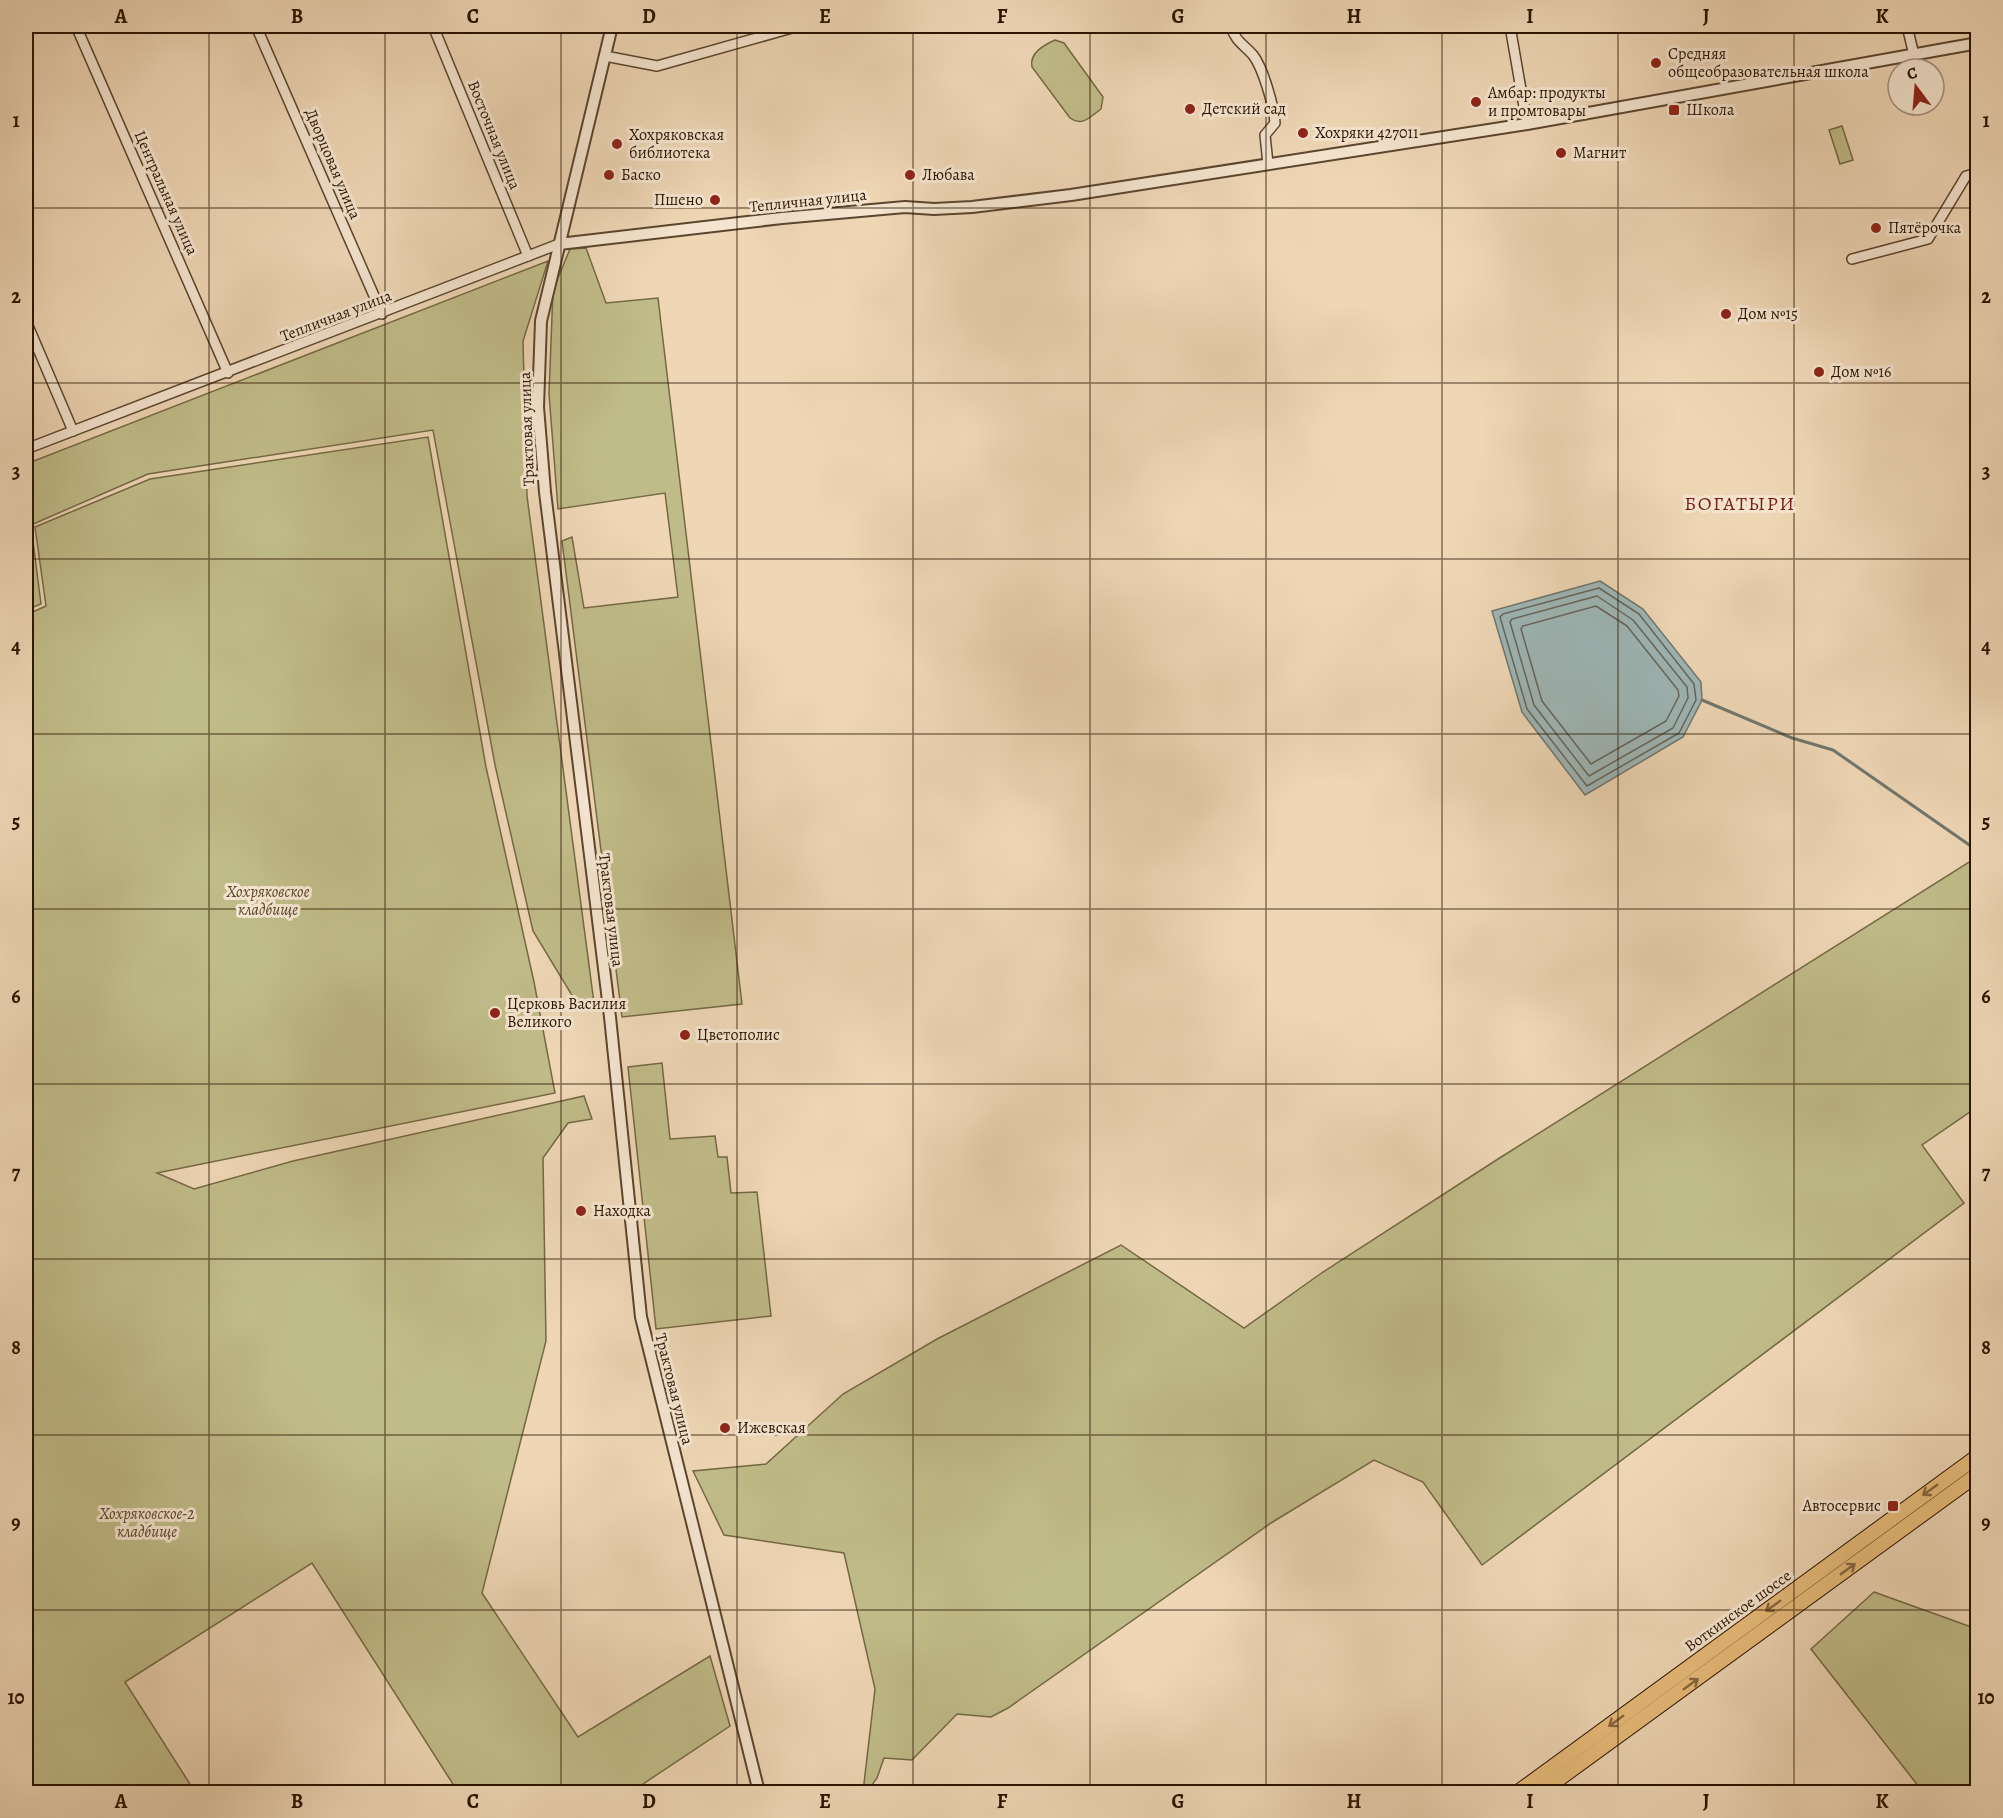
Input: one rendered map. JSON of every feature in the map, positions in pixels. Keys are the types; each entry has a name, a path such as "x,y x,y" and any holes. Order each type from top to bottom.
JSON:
{"main road":[{"name":"Воткинское шоссе","path":"1518,1792 1977,1456"},
{"name":"Воткинское шоссе","path":"1541,1792 1976,1477"}],"street":[{"name":"Центральная улица","path":"76,26 228,374"},
{"name":"Дворцовая улица","path":"256,26 382,314"},
{"name":"Восточная улица","path":"433,26 528,256"},
{"name":"Трактовая улица","path":"612,26 541,321 538,407 544,492 610,1017 641,1317 759,1792"},
{"path":"605,56 657,66 799,26"},
{"path":"1231,26 1239,44 1253,56 1274,109 1275,123 1264,135 1268,164"},
{"path":"1510,26 1527,123"},
{"path":"1907,26 1914,55"},
{"name":"Тепличная улица","path":"26,449 228,374 559,244 782,218 905,207 934,209 972,207 1527,123 1977,43"},
{"path":"1852,259 1928,239 1966,176 1977,172"},
{"path":"26,321 73,431"}],"green space":[{"path":"1055,40 1064,43 1103,97 1101,109 1090,118 1078,122 1070,118 1032,67 1035,54"},
{"path":"1842,126 1853,160 1840,164 1829,130"},
{"path":"586,248 606,303 658,298 742,1004 622,1017 562,541 572,537 584,608 678,597 665,493 558,509 549,394 553,290 570,249"},
{"path":"548,261 523,341 527,496 594,1003 579,1007 533,931 495,765 433,430 148,474 31,525 41,604 26,610 26,464"},
{"path":"428,437 486,767 534,982 555,1093 157,1173 194,1189 293,1161 584,1096 592,1119 568,1123 543,1158 546,1341 482,1593 578,1737 710,1656 730,1726 631,1792 458,1792 312,1563 125,1682 195,1792 26,1792 26,1275 30,1274 26,1244 26,615 46,606 35,527 150,479"},
{"path":"1977,857 1978,1070 1972,1075 1977,1083 1977,1107 1922,1145 1964,1203 1482,1565 1423,1482 1374,1460 1271,1523 1008,1708 991,1717 957,1714 912,1760 884,1758 877,1778 867,1792 863,1792 875,1689 844,1553 724,1535 693,1471 766,1464 843,1394 937,1339 1121,1245 1244,1328 1323,1272 1498,1159"},
{"path":"662,1063 670,1139 715,1136 718,1157 727,1157 731,1193 757,1192 771,1316 656,1329 628,1067"},
{"path":"1874,1592 1977,1629 1977,1792 1923,1792 1811,1649"}],"water":[{"path":"1600,581 1643,609 1701,682 1702,700 1683,737 1585,795 1522,712 1492,611"}],"waterway":[{"path":"1702,700 1792,738 1833,750 1978,851"}],"place":[{"name":"Средняя общеобразовательная школа","path":"1656,63"},
{"name":"Амбар: продукты и промтовары","path":"1476,102"},
{"name":"Детский сад","path":"1190,109"},
{"name":"Школа","path":"1674,110"},
{"name":"Хохряки 427011","path":"1303,133"},
{"name":"Хохряковская библиотека","path":"617,144"},
{"name":"Магнит","path":"1561,153"},
{"name":"Баско","path":"609,175"},
{"name":"Любава","path":"910,175"},
{"name":"Пшено","path":"715,200"},
{"name":"Пятёрочка","path":"1876,228"},
{"name":"Дом №15","path":"1726,314"},
{"name":"Дом №16","path":"1819,372"},
{"name":"Церковь Василия Великого","path":"495,1013"},
{"name":"Цветополис","path":"685,1035"},
{"name":"Находка","path":"581,1211"},
{"name":"Ижевская","path":"725,1428"},
{"name":"Автосервис","path":"1893,1506"}],"district":[{"name":"БОГАТЫРИ","path":"1740,503"}],"park label":[{"name":"Хохряковское кладбище","path":"268,901"},
{"name":"Хохряковское-2 кладбище","path":"147,1523"}]}
